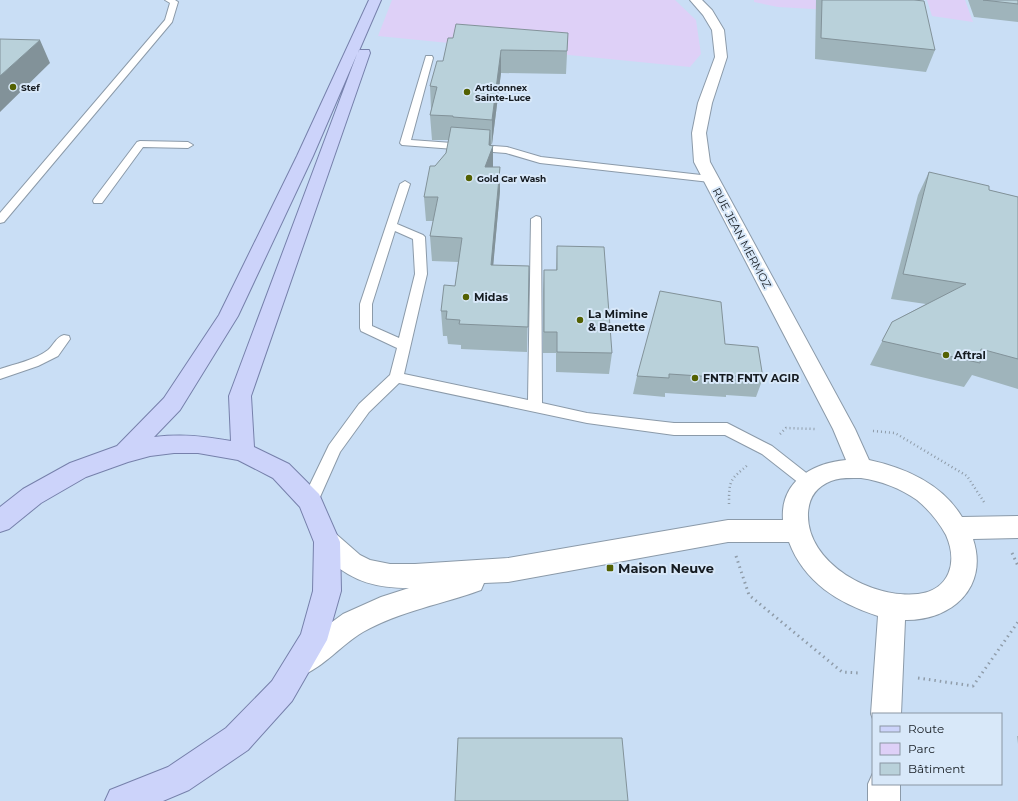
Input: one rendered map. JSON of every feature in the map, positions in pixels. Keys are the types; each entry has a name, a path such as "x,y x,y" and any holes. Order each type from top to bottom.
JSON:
{"main road":[{"path":"243,452 240,396 364,55 375,0"},
{"path":"125,453 172,404 228,316 305,156 375,0"},
{"path":"0,521 32,496 71,474 125,453 150,447 174,444 198,444 243,452 281,471 310,501 326,542 327,591 312,640 282,691 237,740 178,779 129,799"}],"street":[{"name":"RUE JEAN MERMOZ","path":"696,0 708,13 718,30 721,57 705,103 699,133 702,162 844,429 861,468"},
{"path":"861,468 883,472 905,481 926,494 943,509 956,528 964,549 964,569 956,587 940,600 918,607 892,607 866,600 841,588 820,570 805,551 797,531 795,512 799,496 809,482 824,474 841,469 861,468"},
{"path":"956,528 1018,527"},
{"path":"326,542 351,563 366,571 390,576 415,576 508,570 728,531 797,531"},
{"path":"299,663 353,623 391,606 508,570"},
{"path":"886,713 892,607"},
{"path":"884,785 884,801"}],"lane":[{"path":"0,220 169,20 174,2 169,0"},
{"path":"430,58 405,143 507,150 540,160 710,179"},
{"path":"98,201 140,144 188,145"},
{"path":"404,346 366,328 366,304 405,184"},
{"path":"535,407 536,219"},
{"path":"310,501 334,449 364,408 396,377 421,274 419,237 391,226"},
{"path":"0,374 33,363 53,353 64,339"},
{"path":"396,377 586,418 674,429 727,429 767,450 809,482"}],"shaded area":[{"path":"0,0 1018,0 1018,801 0,801"}],"green space":[{"path":"392,0 675,0 696,20 701,54 690,67 378,36"},
{"path":"754,0 814,0 869,6 866,12 778,7 754,2"},
{"path":"927,0 965,0 973,22 932,16"}],"building":[{"path":"822,0 924,1 935,50 821,38"},
{"path":"983,0 1018,0 1018,4"},
{"path":"456,24 568,33 567,51 501,50 492,120 430,115 437,87 430,86 437,61 443,61 448,38 453,38"},
{"path":"0,39 40,40 0,76"},
{"path":"451,127 490,130 489,145 493,146 485,167 500,167 491,265 529,266 528,327 459,324 460,320 446,319 447,311 441,311 444,285 455,286 462,238 430,236 438,197 424,197 430,166 435,166 446,153"},
{"path":"929,172 989,186 989,190 1018,197 1018,359 981,349 980,363 882,341 892,322 966,284 903,274"},
{"name":"La Mimine & Banette","path":"557,246 604,247 612,353 557,352 557,332 544,332 544,270 557,270"},
{"path":"660,291 721,302 725,344 758,347 763,378 732,376 731,378 669,374 669,378 637,376"},
{"path":"458,738 622,738 628,801 455,801"}],"place":[{"name":"Stef","path":"13,87"},
{"name":"Articonnex Sainte-Luce","path":"467,92"},
{"name":"Gold Car Wash","path":"469,178"},
{"name":"Midas","path":"466,297"},
{"name":"La Mimine & Banette","path":"580,320"},
{"name":"Aftral","path":"946,355"},
{"name":"FNTR FNTV AGIR","path":"695,378"},
{"name":"Maison Neuve","path":"610,568"}]}
